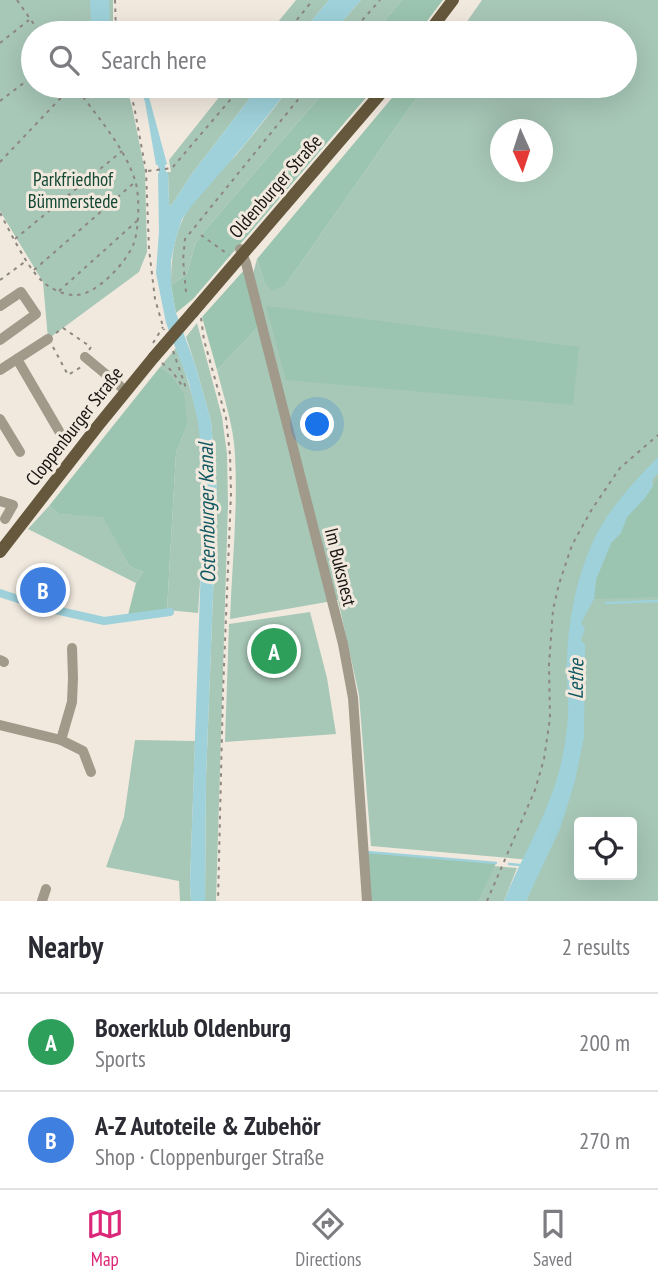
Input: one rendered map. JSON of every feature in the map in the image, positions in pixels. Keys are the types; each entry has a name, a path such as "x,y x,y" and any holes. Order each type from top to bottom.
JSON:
{"main road":[{"path":"437,21 453,0"},
{"name":"Oldenburger Straße","path":"169,341 197,314 238,253 376,98"},
{"name":"Cloppenburger Straße","path":"0,552 126,391 169,341"}],"street":[{"name":"Im Buksnest","path":"238,253 343,645 353,698 366,901"},
{"path":"0,306 21,292 36,314 0,340"},
{"path":"0,370 48,338"},
{"path":"17,359 59,431"},
{"path":"88,359 126,391"},
{"path":"0,418 20,452"},
{"path":"0,501 13,505 5,519"},
{"path":"61,740 72,702 72,648"},
{"path":"0,725 61,740 83,751 91,772"},
{"path":"41,901 46,889"}],"path":[{"path":"17,0 30,19 28,21"},
{"path":"115,0 116,21"},
{"path":"296,21 313,0"},
{"path":"362,21 380,0"},
{"path":"0,43 21,26"},
{"path":"0,101 21,85"},
{"path":"0,162 61,98"},
{"path":"0,214 27,261 43,282 58,291 77,295 96,287 118,269 134,244 139,219 136,181 122,151 82,98"},
{"path":"132,98 146,171 149,249 155,299 186,388 155,356 163,327"},
{"path":"146,171 172,168 232,98"},
{"path":"186,292 183,260 185,239 299,98"},
{"path":"15,239 122,151"},
{"path":"34,270 136,181"},
{"path":"58,291 139,219"},
{"path":"201,235 238,253"},
{"path":"0,280 27,261"},
{"path":"197,314 226,418 230,455 218,901"},
{"path":"63,328 91,347 88,359 68,375 48,338 63,328"},
{"path":"487,901 536,790 544,759 550,718 549,665 553,610 572,545 620,468 658,435"}],"green space":[{"name":"Parkfriedhof Bümmerstede","path":"0,0 113,0 113,21 21,21 21,98 129,98 145,171 147,252 139,272 48,339 43,282 0,211"},
{"path":"296,0 329,0 311,21 279,21"},
{"path":"361,0 402,0 384,21 343,21"},
{"path":"402,0 443,0 427,21 384,21"},
{"path":"482,0 658,0 658,901 526,901 543,861 371,846 359,695 338,600 230,619 235,455 231,423 217,370 260,325 250,285 257,259 264,281 286,284 417,98 637,98 637,21 467,21"},
{"path":"218,98 250,98 191,175 171,206 169,160"},
{"path":"282,98 319,98 201,235 195,244 187,274 171,285 175,244 186,213 206,186 244,146"},
{"path":"319,98 366,98 193,299 176,313 171,285 187,274 195,244"},
{"path":"392,98 417,98 286,284 272,291 264,281 257,259"},
{"path":"245,269 260,325 217,370 202,317"},
{"path":"266,306 579,347 573,405 286,380"},
{"path":"197,323 222,417 227,454 228,505 216,901 205,901 206,778 217,491 211,421 186,337"},
{"path":"176,348 196,411 204,467 198,613 167,610 176,453 187,426 170,374 160,367"},
{"path":"160,367 170,374 184,394 187,426 176,453 167,610 128,615 136,583 143,572 129,566 103,517 59,514 49,506"},
{"path":"658,477 658,597 594,599 596,580 611,543 621,533 627,517 645,498"},
{"path":"49,506 59,514 103,516 129,566 143,572 136,583 28,529"},
{"path":"310,612 327,678 336,734 225,742 229,624"},
{"path":"135,740 195,741 191,901 180,901 179,881 106,867 124,817"},
{"path":"363,852 496,863 479,901 367,901"},
{"path":"494,866 517,868 504,901 479,901"}],"water":[{"path":"90,0 109,0 110,21 90,21"},
{"path":"329,0 361,0 343,21 311,21"},
{"name":"Osternburger Kanal","path":"144,98 149,98 167,164 171,206 191,175 250,98 282,98 182,219 171,261 171,285 176,313 195,364 211,421 217,491 206,778 205,901 191,901 190,883 204,476 198,422 189,383 166,323 156,273 159,173"},
{"name":"Lethe","path":"658,457 658,473 652,480 653,486 627,517 621,533 611,543 596,580 594,599 581,623 585,629 581,640 585,645 584,737 575,781 560,829 526,901 504,901 542,819 560,768 568,715 568,643 582,569 606,518 630,486"}],"waterway":[{"path":"0,593 42,607 104,621 170,612"},
{"path":"606,603 658,601"},
{"path":"367,852 496,863"},
{"path":"509,864 520,865"}],"place":[{"name":"A-Z Autoteile & Zubehör","path":"43,590"},
{"name":"Boxerklub Oldenburg","path":"274,651"}]}
